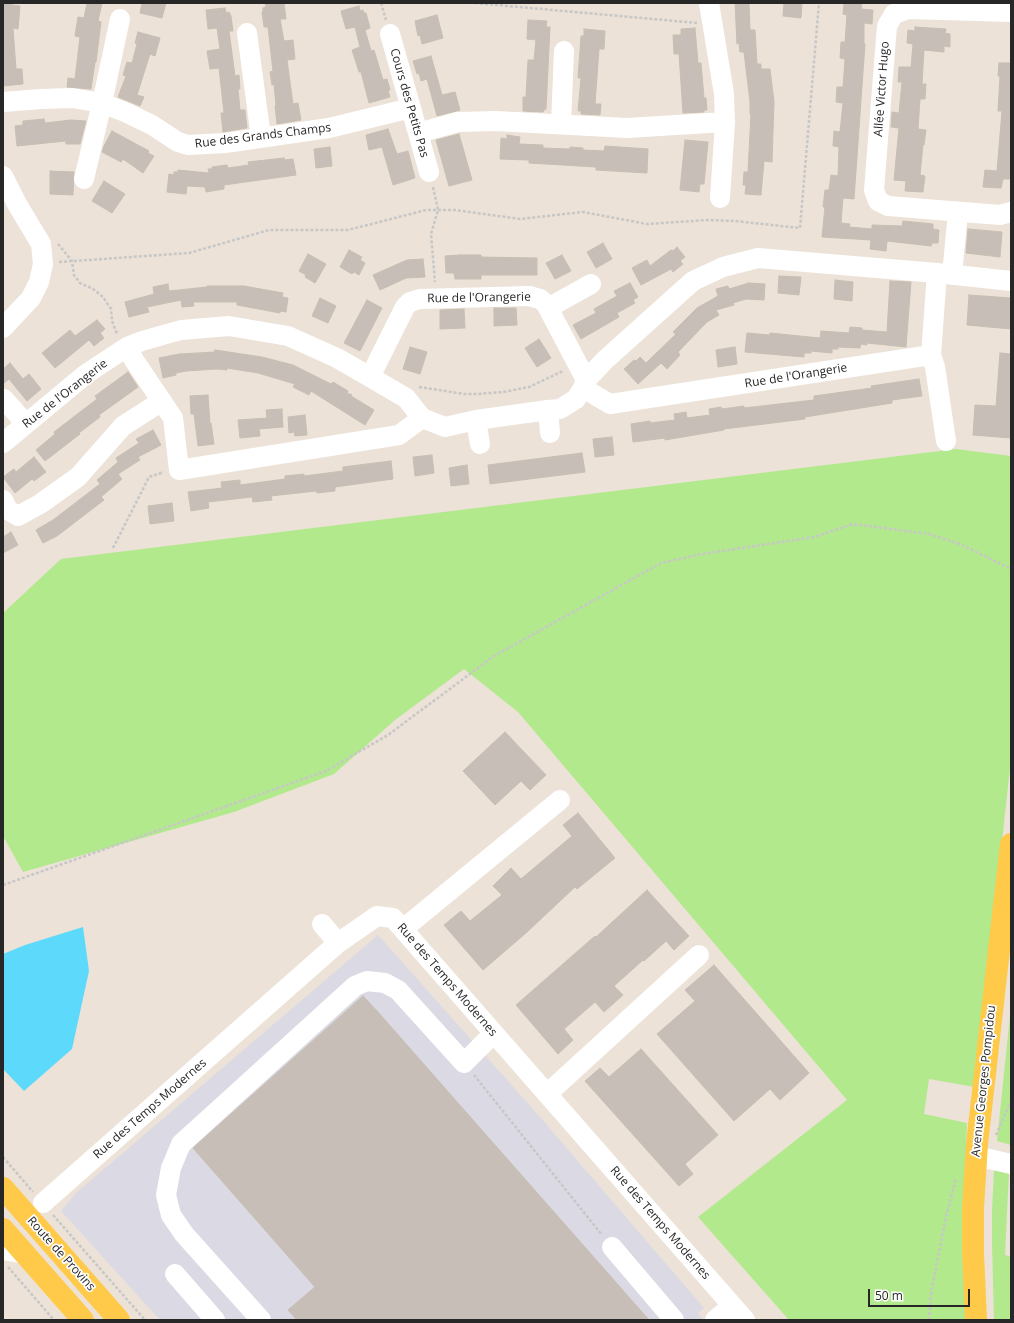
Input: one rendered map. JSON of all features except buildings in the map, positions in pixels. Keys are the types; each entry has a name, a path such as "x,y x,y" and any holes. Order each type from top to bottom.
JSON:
{"main road":[{"name":"Avenue Georges Pompidou","path":"976,1320 973,1253 973,1208 976,1156 1011,844"},
{"name":"Route de Provins","path":"7,1192 119,1320"},
{"path":"3,1229 83,1320"}],"street":[{"path":"709,3 721,74 726,122 720,198"},
{"name":"Allée Victor Hugo","path":"1011,12 908,9 894,14 887,26 874,190 878,201 888,206 1000,215 1011,212"},
{"path":"84,179 120,19"},
{"path":"248,33 261,137"},
{"name":"Cours des Petits Pas","path":"390,34 429,172"},
{"path":"562,124 565,51"},
{"name":"Rue des Grands Champs","path":"3,102 41,98 72,98 102,103 145,122 178,142 188,145 225,143 329,128 411,108"},
{"path":"418,133 458,122 496,121 627,128 726,122"},
{"path":"3,176 17,204 41,244 43,264 39,282 31,298 3,328"},
{"path":"946,441 935,367 931,355 944,274 958,212"},
{"path":"128,347 134,360 173,418 171,471 399,435 422,418 446,427 476,420 560,409 576,399 584,384 605,360 692,282 723,267 758,258 944,274 1011,282"},
{"path":"548,308 592,284"},
{"name":"Rue de l'Orangerie","path":"370,377 405,307 413,300 436,298 529,296 540,298 544,301 548,308 576,363 584,384 610,404 931,355"},
{"name":"Rue de l'Orangerie","path":"3,443 86,374 128,347 142,341 182,330 229,326 288,336 337,358 406,398 422,418"},
{"path":"4,400 26,424"},
{"path":"3,500 8,510 18,516 40,504 78,477 101,449 123,426 162,401"},
{"path":"548,410 550,433"},
{"path":"476,420 480,444"},
{"path":"403,929 560,800"},
{"name":"Rue des Temps Modernes","path":"43,1203 338,943 377,916 392,918 738,1313"},
{"path":"322,924 338,943"},
{"path":"547,1094 699,955"},
{"path":"261,1320 184,1234 171,1215 166,1195 170,1168 181,1144 355,986 367,981 385,983 398,990 464,1062 494,1033"},
{"path":"976,1156 1011,1164"},
{"path":"7,1192 43,1203 46,1237"},
{"path":"612,1247 674,1320"},
{"path":"4,1256 25,1254"},
{"path":"175,1274 215,1320"},
{"path":"716,1320 738,1313"}],"path":[{"path":"475,3 712,24"},
{"path":"43,264 189,253 269,230 348,230 426,210 455,210 520,219 583,212 647,224 708,220 734,221 800,228 819,3"},
{"path":"429,172 438,210 431,234 436,298"},
{"path":"53,238 72,261 74,275 80,282 93,288 103,297 111,309 112,321 119,337 128,347"},
{"path":"417,386 464,394 503,392 529,386 558,374 576,363"},
{"path":"113,548 149,477 171,471"},
{"path":"3,885 326,771 388,735 494,656 661,563 702,554 814,537 853,524 929,534 960,544 1011,569"},
{"path":"464,1062 612,1247"},
{"path":"995,1138 1011,1101"},
{"path":"3,1157 145,1320"},
{"path":"929,1320 931,1293 946,1217 955,1180 958,1174"},
{"path":"4,1256 54,1320"}],"shaded area":[{"path":"378,935 540,1117 704,1308 698,1313 703,1320 160,1320 61,1211 76,1193"}],"green space":[{"path":"956,449 1011,456 1011,759 975,1087 929,1079 924,1114 967,1123 965,1177 968,1320 789,1320 698,1217 847,1100 518,712 464,669 395,720 334,774 234,812 23,872 3,836 3,613 61,559"},
{"path":"1011,1006 1011,1145 997,1141"},
{"path":"994,1170 1009,1172 1005,1255 1011,1257 1011,1320 994,1320 992,1210"}],"water":[{"path":"83,927 89,971 72,1049 24,1091 3,1069 3,954 25,945"}]}
